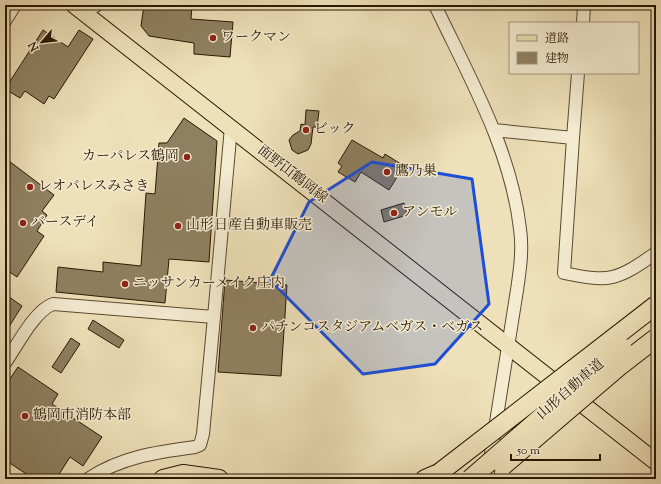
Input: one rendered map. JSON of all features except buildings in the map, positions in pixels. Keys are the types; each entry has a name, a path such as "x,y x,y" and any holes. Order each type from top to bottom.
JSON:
{"highway":[{"path":"432,476 656,305"},
{"name":"山形自動車道","path":"470,479 580,381 656,319"},
{"path":"500,479 656,339"},
{"name":"山形自動車道","path":"488,479 621,365 656,339"},
{"path":"163,479 183,474 219,479"}],"main road":[{"name":"面野山鶴岡線","path":"85,8 231,126 656,462"}],"street":[{"path":"5,21 15,5"},
{"path":"435,5 494,130 507,167 520,229 520,266 488,479"},
{"path":"583,22 584,5"},
{"path":"578,74 564,273 597,279 614,278 630,271 656,253"},
{"path":"88,479 125,460 142,455 195,448 200,445 203,434 231,126"},
{"path":"494,130 573,138"},
{"path":"5,363 38,314 46,306 53,304 214,317"}],"highlighted area":[{"path":"372,162 472,179 489,304 435,364 363,374 270,280 309,202"}],"place":[{"name":"ワークマン","path":"213,38"},
{"name":"ビック","path":"306,130"},
{"name":"カーパレス鶴岡","path":"187,157"},
{"name":"鷹乃巣","path":"387,172"},
{"name":"レオパレスみさき","path":"30,187"},
{"name":"アンモル","path":"394,213"},
{"name":"バースデイ","path":"23,223"},
{"name":"山形日産自動車販売","path":"178,226"},
{"name":"ニッサンカーメイク庄内","path":"125,284"},
{"name":"パチンコスタジアムベガス・ベガス","path":"253,328"},
{"name":"鶴岡市消防本部","path":"25,416"}]}
